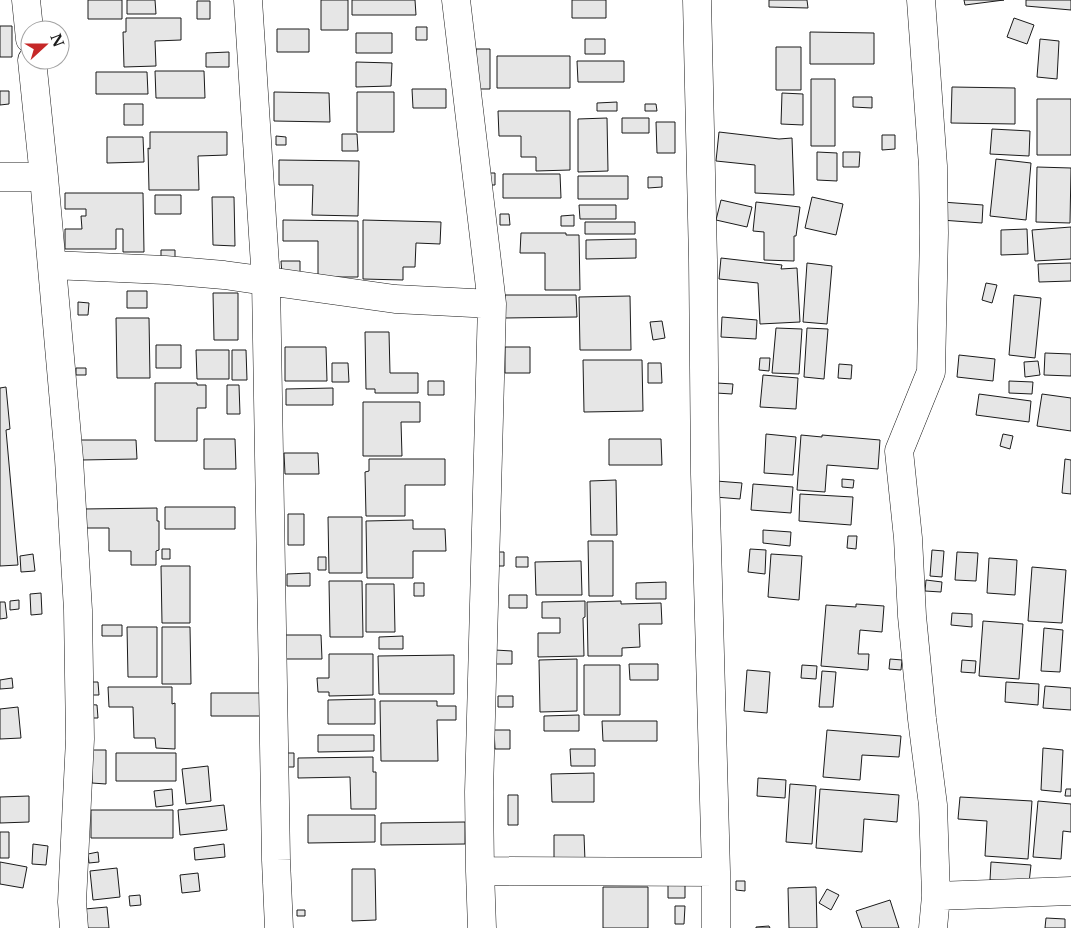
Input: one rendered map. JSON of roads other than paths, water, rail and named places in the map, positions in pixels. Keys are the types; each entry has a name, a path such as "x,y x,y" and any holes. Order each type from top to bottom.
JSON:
{"street":[{"path":"26,0 28,20"},
{"path":"248,0 266,281 279,928"},
{"path":"456,0 492,304 479,792 482,928"},
{"path":"697,0 703,250 704,474 716,928"},
{"path":"921,0 933,166 934,233 931,372 899,451 908,538 912,616 932,804 936,896 934,928"},
{"path":"33,70 69,459 78,610 80,740 72,902 74,928"},
{"path":"0,176 44,177"},
{"path":"52,265 165,270 266,281 395,299 492,304"},
{"path":"480,871 716,872"},
{"path":"936,896 1071,890"}]}
